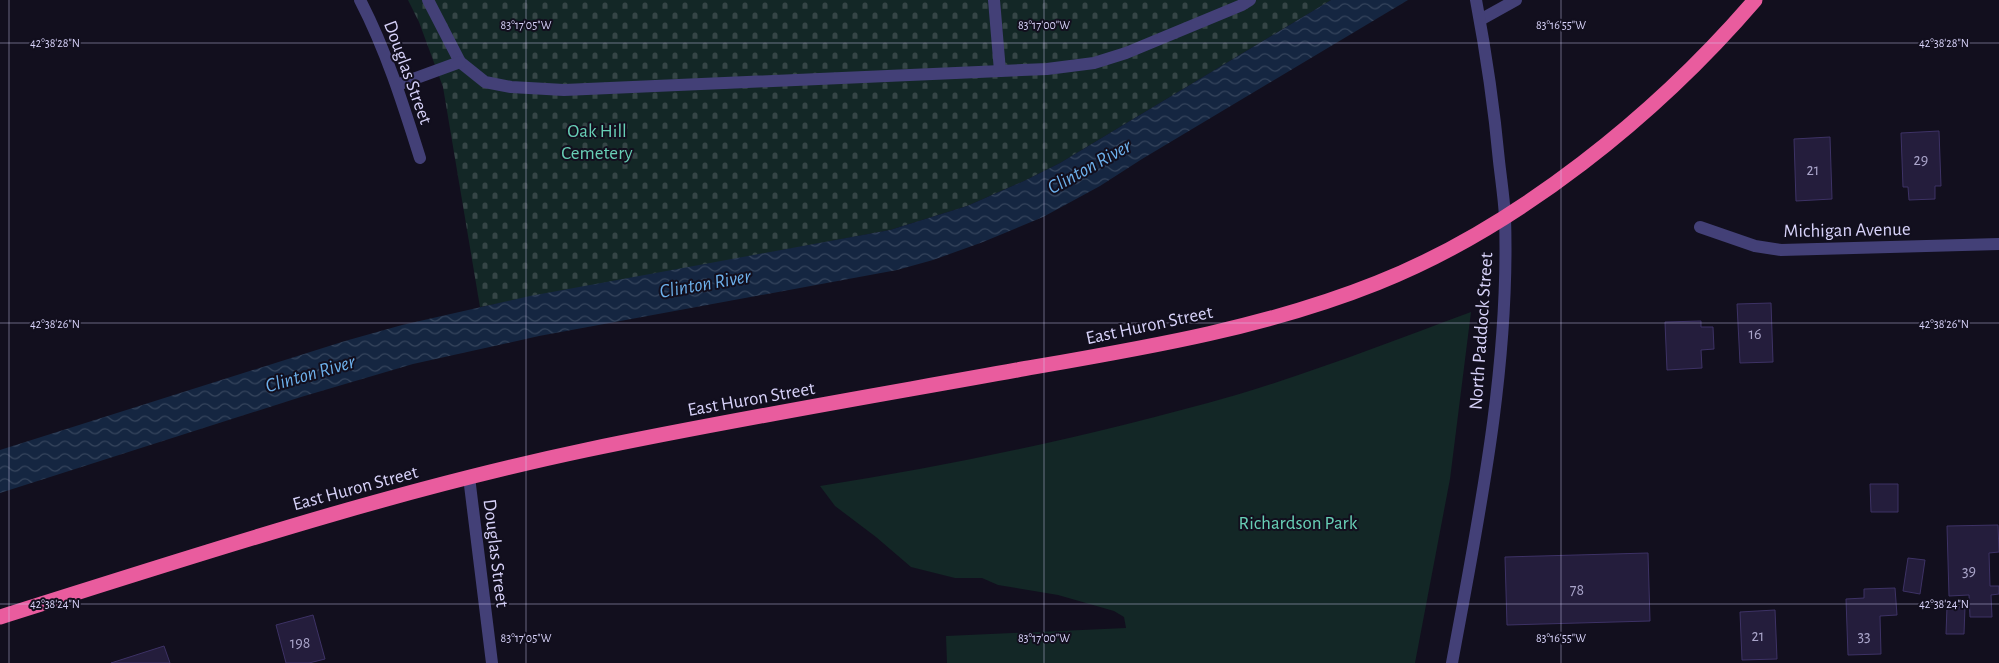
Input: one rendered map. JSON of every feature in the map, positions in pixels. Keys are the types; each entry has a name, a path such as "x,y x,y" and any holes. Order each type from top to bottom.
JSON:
{"highway":[{"name":"East Huron Street","path":"0,617 283,528 521,464 667,433 1152,346 1273,318 1380,282 1464,240 1553,184 1626,128 1665,94 1701,59 1755,0"}],"street":[{"name":"Douglas Street","path":"360,0 384,51 397,85 420,158"},
{"path":"428,0 460,62 485,82 511,87 564,90 1047,69 1094,63 1135,50 1250,0"},
{"path":"994,0 1000,71"},
{"name":"North Paddock Street","path":"1452,663 1481,502 1492,428 1504,304 1504,216 1492,94 1476,0"},
{"path":"1480,20 1516,0"},
{"path":"397,85 460,62"},
{"name":"Michigan Avenue","path":"1700,227 1755,246 1781,250 1999,244"},
{"name":"Douglas Street","path":"469,477 492,663"}],"green space":[{"name":"Oak Hill Cemetery","path":"408,0 1331,0 1060,163 967,206 890,230 480,307 443,87 419,22"},
{"name":"Richardson Park","path":"1471,312 1450,479 1415,663 947,663 946,636 1126,628 1124,617 1114,611 1058,595 998,585 982,578 955,578 911,567 835,506 820,486 977,458 1133,423 1236,395 1295,376"}],"water":[{"name":"Clinton River","path":"1331,0 1408,0 1100,186 1043,217 983,242 933,260 897,270 539,336 413,364 301,397 0,493 0,450 345,341 402,325 530,296 890,230 967,206 1060,163"}],"building":[{"path":"1939,131 1941,186 1935,186 1935,199 1909,200 1908,187 1903,187 1901,133"},
{"path":"1830,137 1832,199 1796,201 1794,139"},
{"path":"1771,303 1773,362 1740,363 1737,304"},
{"path":"1701,321 1701,327 1713,327 1714,349 1701,350 1702,368 1667,370 1665,322"},
{"path":"1870,484 1898,484 1898,512 1871,512"},
{"path":"1998,525 1999,552 1989,553 1990,586 1999,586 1999,594 1991,595 1992,617 1970,617 1969,595 1949,596 1947,526"},
{"path":"1648,553 1650,621 1507,625 1505,557"},
{"path":"1908,558 1925,560 1920,594 1903,591"},
{"path":"1895,588 1897,615 1880,616 1881,654 1848,655 1846,599 1864,598 1864,589"},
{"path":"1947,607 1965,607 1964,634 1946,634"},
{"path":"1775,610 1777,659 1742,660 1740,612"},
{"path":"313,615 325,659 309,663 286,663 276,625"},
{"path":"164,646 170,663 111,663"}]}
